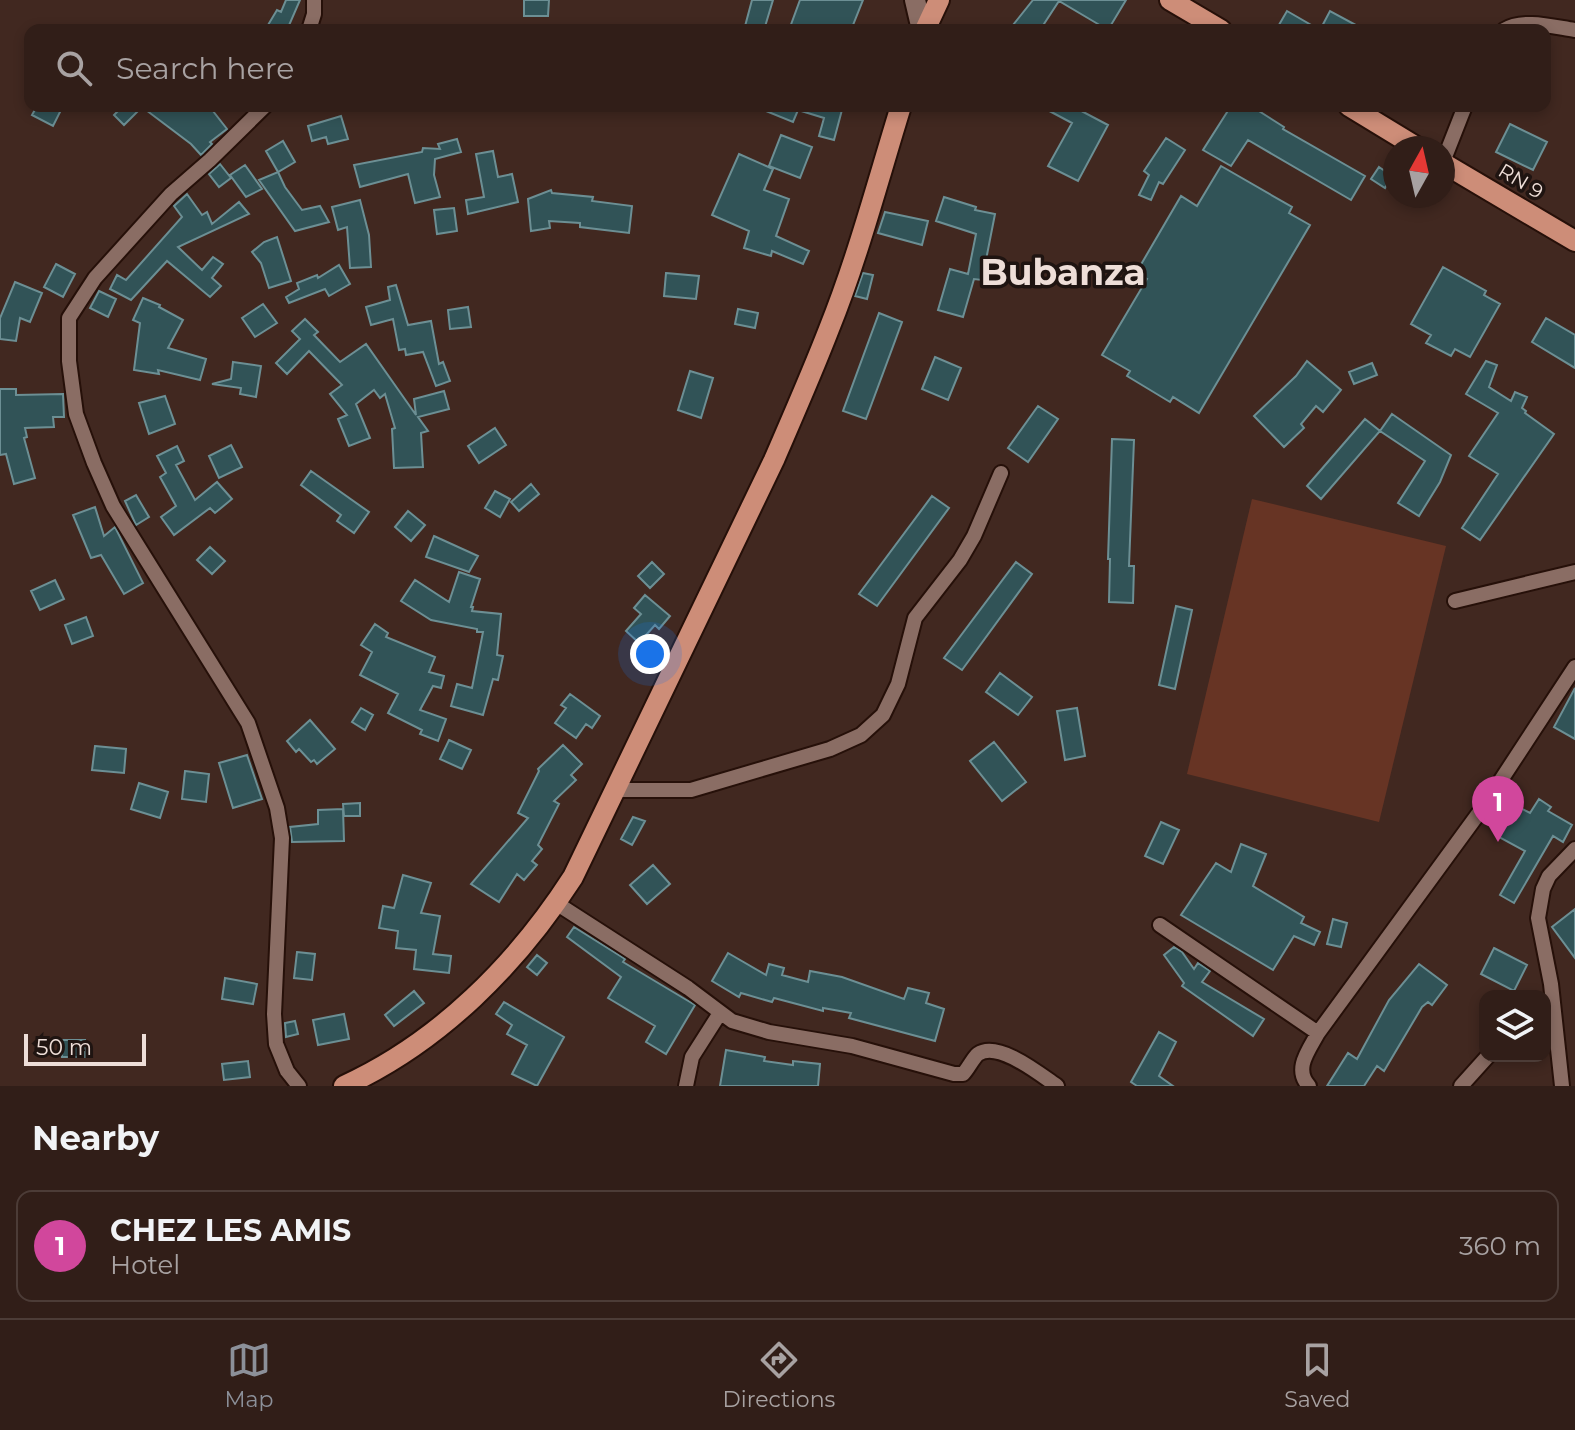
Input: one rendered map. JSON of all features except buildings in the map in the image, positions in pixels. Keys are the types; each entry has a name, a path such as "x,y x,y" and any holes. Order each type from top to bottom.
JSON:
{"main road":[{"path":"915,0 921,24"},
{"path":"926,24 939,0"},
{"path":"1170,0 1211,24"},
{"path":"351,1085 409,1049 464,1007 510,962 573,877 774,460 830,328 899,112"},
{"path":"1359,112 1398,136"},
{"name":"RN 9","path":"1455,170 1575,241"}],"street":[{"path":"311,24 314,0"},
{"path":"1551,27 1575,30"},
{"path":"259,112 171,194 95,278 69,318 69,361 76,414 113,506 248,723 277,808 282,853 274,1014 276,1044 287,1071 299,1086"},
{"path":"1453,136 1463,112"},
{"path":"617,790 691,790 830,749 861,735 883,715 898,684 915,618 960,560 974,536 1001,473"},
{"path":"1455,601 1575,572"},
{"path":"1309,1086 1301,1072 1318,1033 1484,806 1575,667"},
{"path":"1562,1086 1551,984 1538,918 1539,902 1549,876 1575,849"},
{"path":"556,903 688,988 732,1021 769,1032 852,1046 954,1074 963,1074 978,1054 999,1052 1013,1057 1057,1086"},
{"path":"1160,925 1318,1033"},
{"path":"1546,990 1551,984"},
{"path":"686,1086 692,1057 720,1013"},
{"path":"1461,1086 1483,1062"}],"shaded area":[{"path":"1252,499 1446,546 1379,822 1187,774"}],"place":[{"name":"CHEZ LES AMIS","path":"1498,842"}],"district":[{"name":"Bubanza","path":"1063,272"}]}
